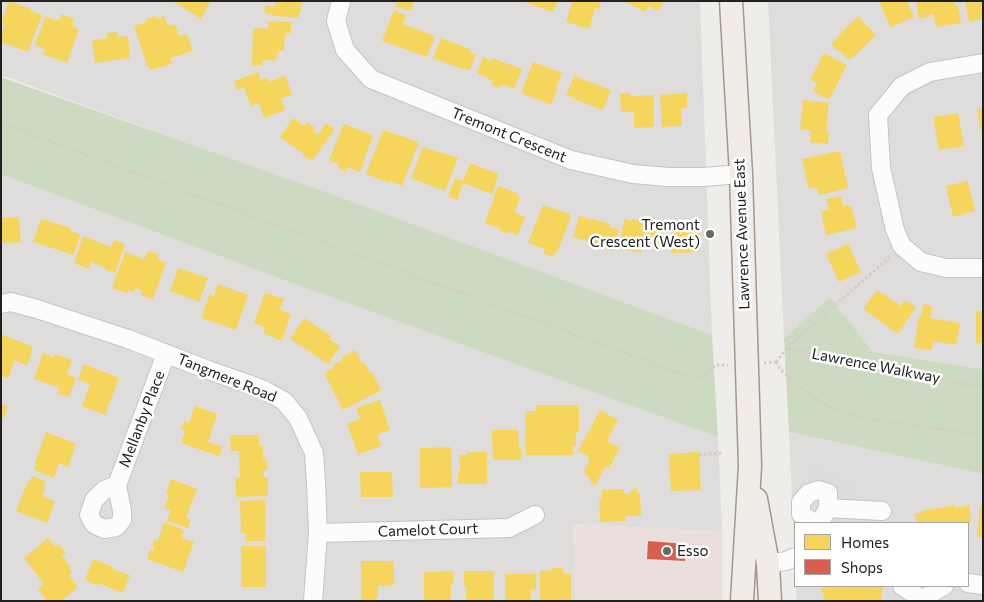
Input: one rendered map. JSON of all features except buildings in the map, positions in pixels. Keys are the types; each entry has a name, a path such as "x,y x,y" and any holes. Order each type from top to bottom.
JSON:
{"main road":[{"name":"Lawrence Avenue East","path":"731,1 741,174 750,466 742,601"},
{"name":"Lawrence Avenue East","path":"750,466 768,564 770,601"}],"street":[{"name":"Tremont Crescent","path":"341,1 336,21 345,50 371,79 571,160 633,174 668,177 741,174"},
{"path":"983,62 930,72 902,86 878,116 881,168 895,230 902,246 921,262 946,268 983,268"},
{"name":"Tangmere Road","path":"1,304 11,302 37,309 128,339 266,392 284,402 298,418 314,453 318,534 313,601"},
{"name":"Mellanby Place","path":"117,485 166,354"},
{"path":"813,522 801,514 802,502 809,493 819,490 828,493 824,516 882,511"},
{"name":"Camelot Court","path":"318,534 509,528 535,515"},
{"path":"768,564 794,557"},
{"path":"969,584 983,585"},
{"path":"904,587 923,600 942,587"}],"path":[{"path":"1,123 685,375 694,377 704,375 716,366 726,365"},
{"path":"767,363 776,362 787,348 902,246"},
{"name":"Lawrence Walkway","path":"787,348 883,370 983,387"},
{"path":"776,362 791,380 823,403 840,412 874,420 983,435"},
{"path":"699,454 721,453"}],"shaded area":[{"path":"1,1 700,1 712,335 1,75"},
{"path":"768,1 983,1 983,369 873,352 830,297 784,338"},
{"path":"1,173 718,437 722,532 573,524 576,601 1,601"},
{"path":"789,432 983,474 983,601 797,601 796,587 969,587 969,522 794,522 794,542"},
{"path":"809,461 834,472 845,481 859,484 856,506 831,505 806,486"},
{"path":"573,524 722,532 722,601 576,601"}],"green space":[{"path":"1,77 339,197 712,335 718,437 287,281 1,174"},
{"path":"830,297 873,352 983,369 983,474 789,432 784,338"}],"place":[{"name":"Tremont Crescent (West)","path":"710,234"},
{"name":"Esso","path":"667,551"}]}
